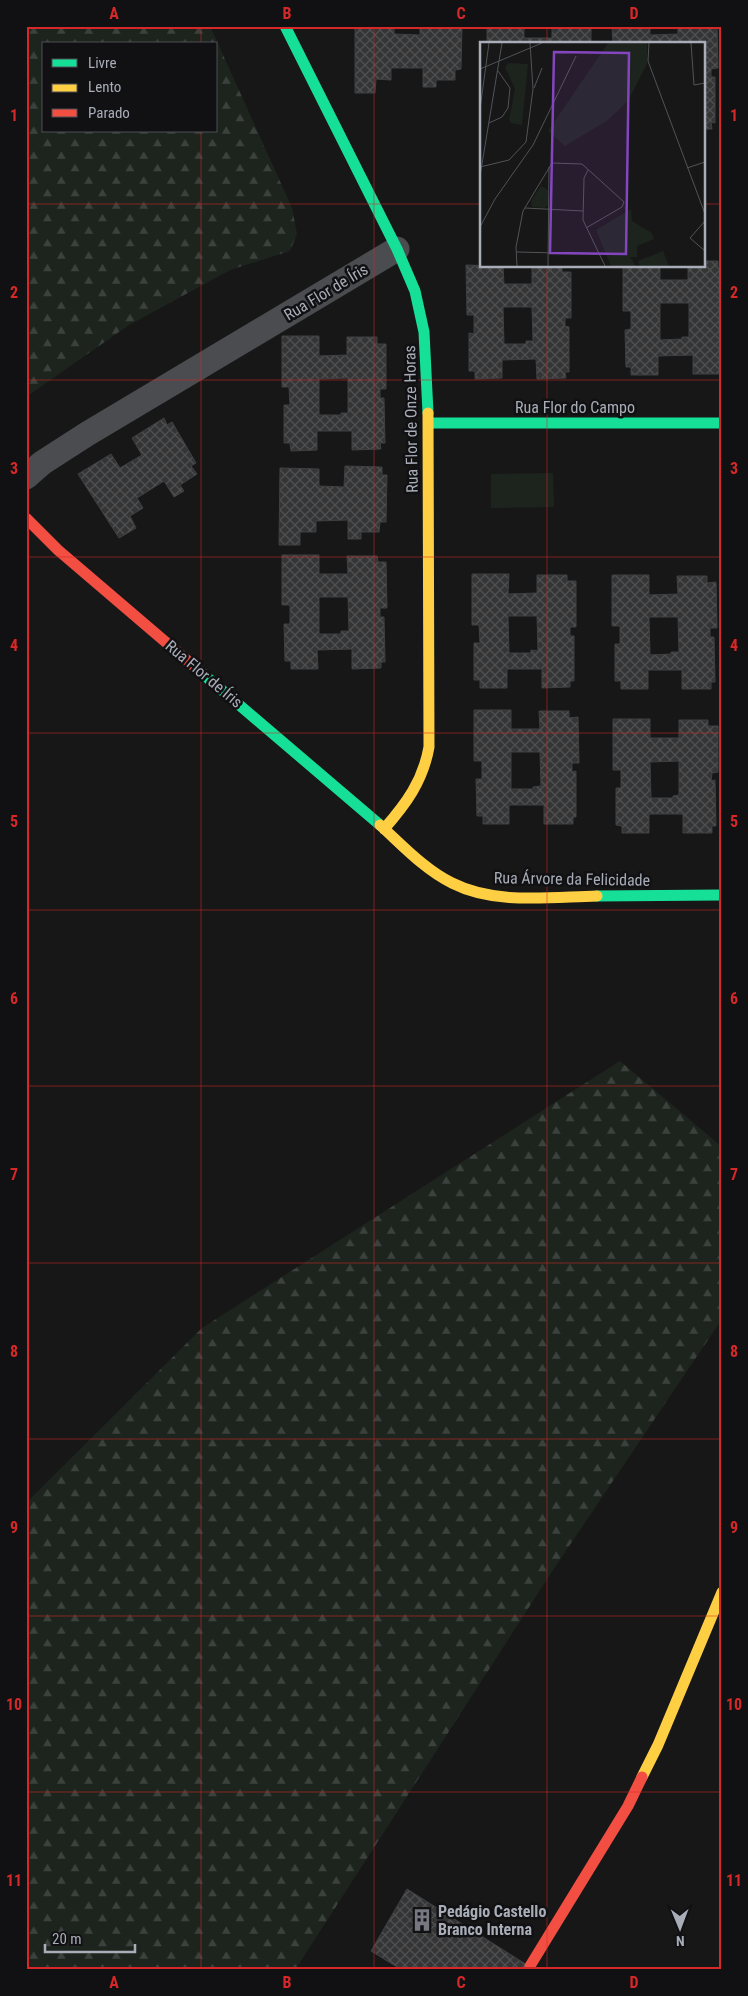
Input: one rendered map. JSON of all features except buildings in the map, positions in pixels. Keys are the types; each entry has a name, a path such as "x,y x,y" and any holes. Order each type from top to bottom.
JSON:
{"main road":[{"name":"Rua Flor de Onze Horas","path":"285,26 397,249 415,291 424,332 429,423 429,747 426,769 418,786 413,795 384,829"},
{"name":"Rua Flor do Campo","path":"429,423 722,423"},
{"name":"Rua Flor de Íris","path":"26,518 58,550 384,829"},
{"name":"Rua Árvore da Felicidade","path":"384,829 443,880 480,894 514,897 722,895"},
{"path":"530,1966 628,1806 658,1745 722,1592"}],"street":[{"name":"Rua Flor de Íris","path":"26,477 42,463 87,434 397,249"}],"green space":[{"path":"26,26 210,26 217,42 42,42 42,132 218,132 218,44 292,208 297,234 290,251 230,270 129,325 26,397"},
{"path":"553,473 554,507 491,508 491,474"},
{"path":"620,1061 722,1147 722,1319 553,1570 295,1970 26,1970 26,1503 202,1328"}],"traffic: fast":[{"path":"285,26 397,249 415,291 424,332 428,413"},
{"path":"429,423 722,423"},
{"path":"203,674 380,825"},
{"path":"597,896 722,895"}],"traffic: slow":[{"path":"384,829 418,781 423,771 429,747 428,413"},
{"path":"380,825 432,871 442,878 469,890 504,897 523,898 597,896"},
{"path":"642,1777 658,1745 722,1592"}],"traffic: jam":[{"path":"26,518 58,550 203,674"},
{"path":"530,1966 628,1806 642,1777"}],"place":[{"name":"Pedágio Castello Branco Interna","path":"422,1920"}]}
